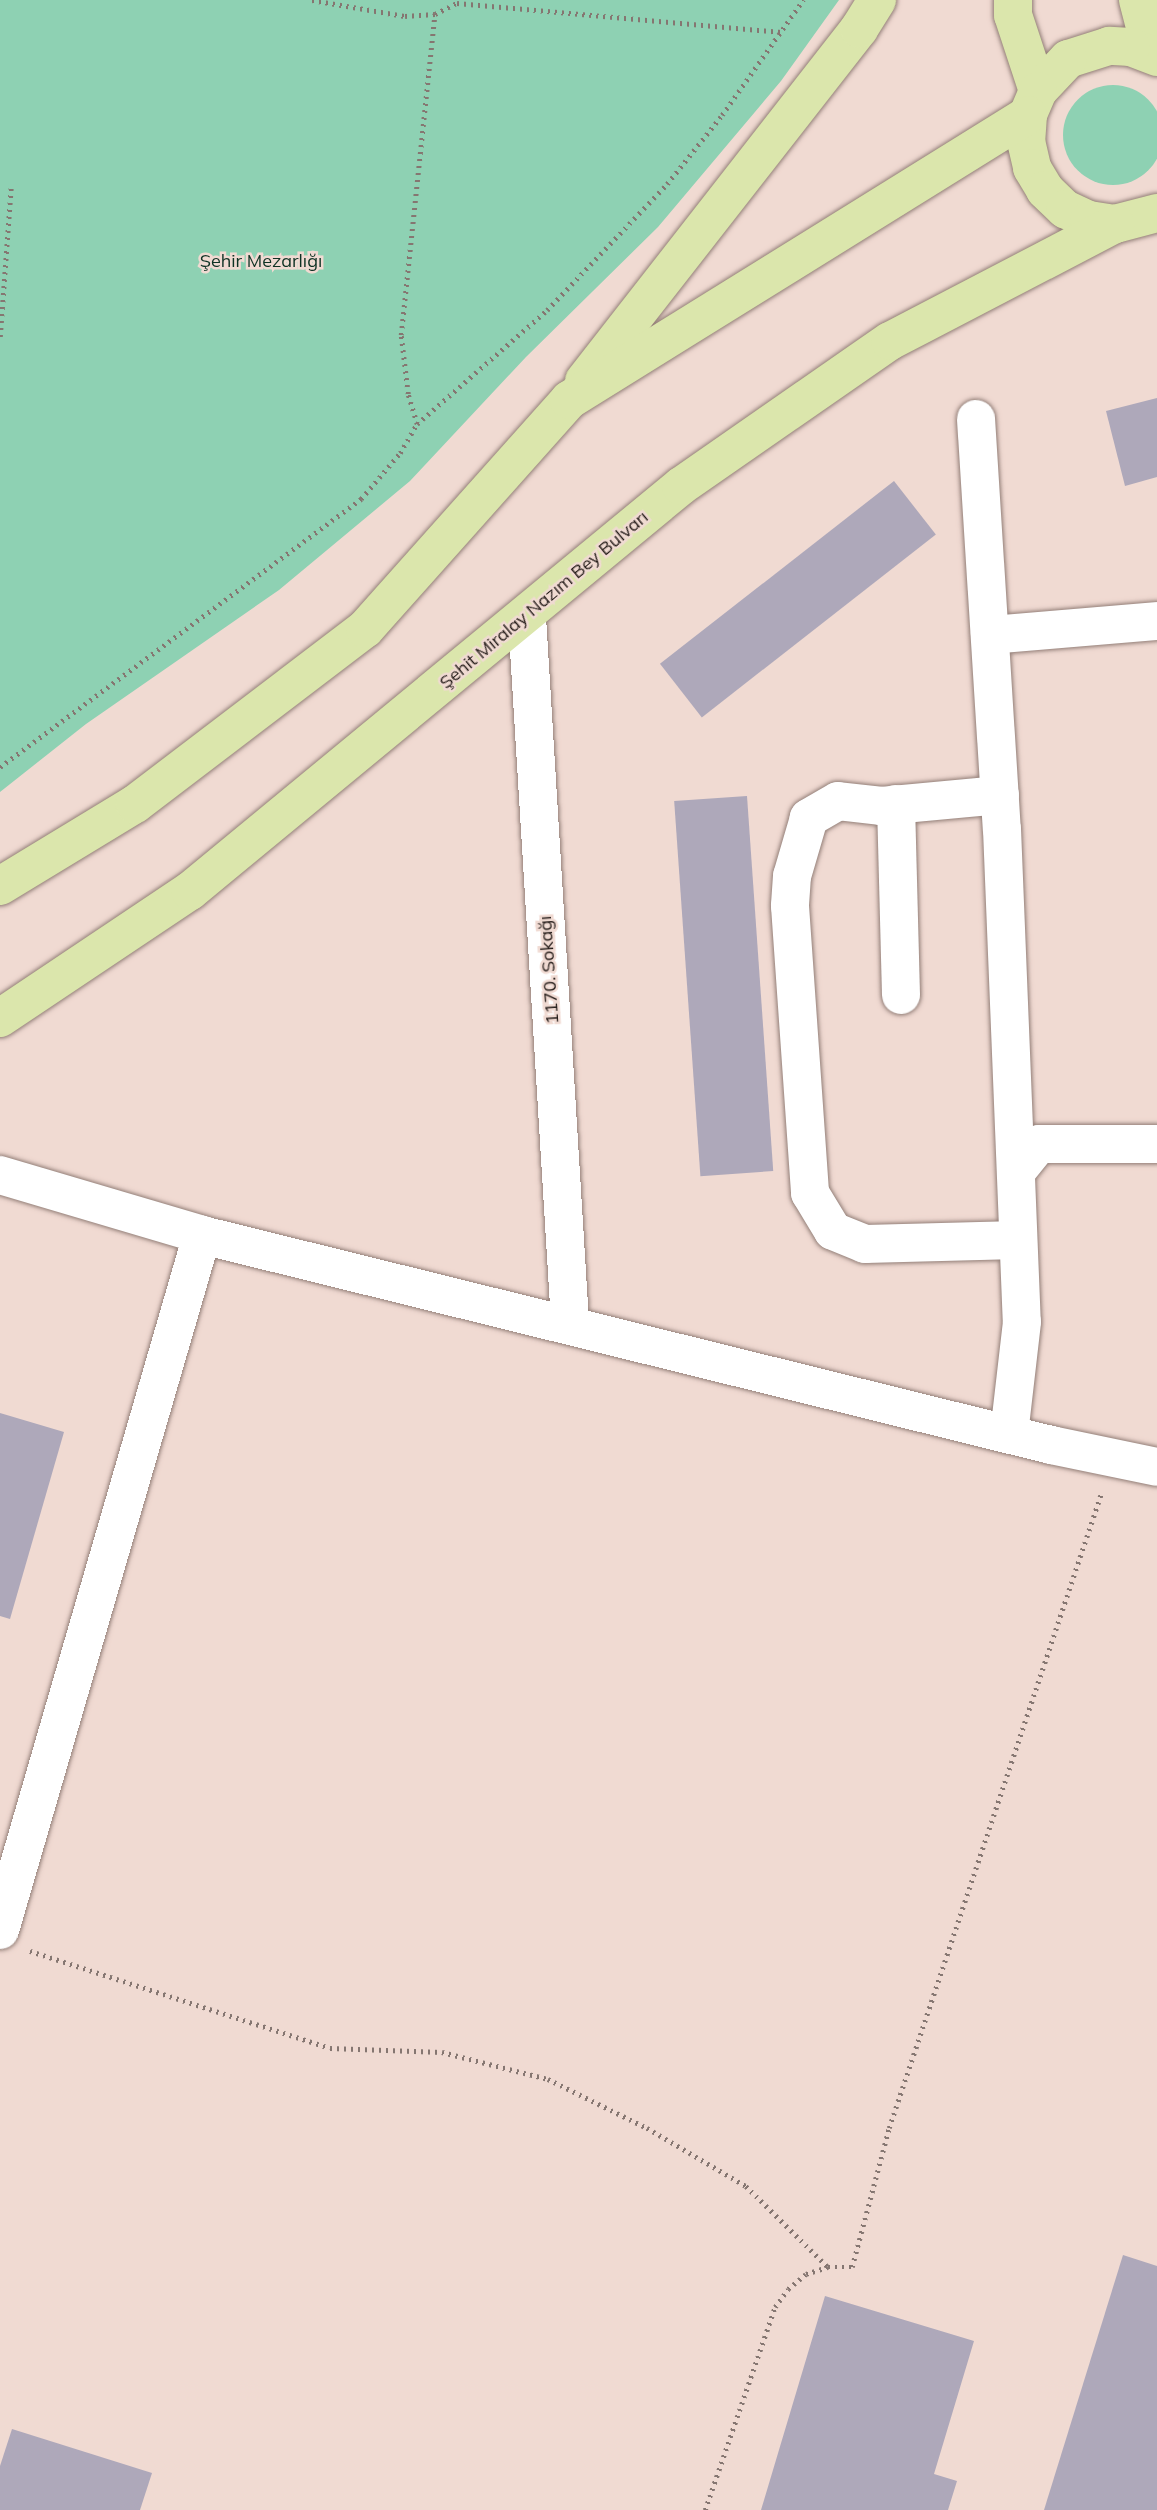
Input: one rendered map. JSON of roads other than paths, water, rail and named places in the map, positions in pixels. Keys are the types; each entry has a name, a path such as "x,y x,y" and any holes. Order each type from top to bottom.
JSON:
{"main road":[{"path":"0,886 135,804 365,629 569,400 859,29 877,0"},
{"path":"1013,0 1013,15 1033,103"},
{"path":"1138,0 1154,56"},
{"path":"1154,56 1131,47 1087,50 1051,73 1033,103 1026,141 1032,168 1045,190 1065,209 1089,220 1115,224 1157,213"},
{"path":"569,400 1033,103"},
{"name":"Şehit Miralay Nazım Bey Bulvarı","path":"0,1018 190,891 527,617 681,486 890,341 1115,224"}],"street":[{"path":"976,419 1000,795 1022,1322 1009,1434"},
{"name":"1170. Sokağı","path":"527,617 570,1323"},
{"path":"990,635 1157,621"},
{"path":"1000,795 896,804 838,801 809,817 792,876 810,1193 833,1231 864,1244 1018,1240"},
{"path":"896,804 901,995"},
{"path":"1016,1172 1039,1144 1157,1144"},
{"path":"0,1175 202,1235 570,1323 1051,1445 1157,1466"},
{"path":"7,1926 202,1235"},
{"path":"1051,1445 1157,1442"}],"park label":[{"name":"Şehir Mezarlığı","path":"261,261"}]}
